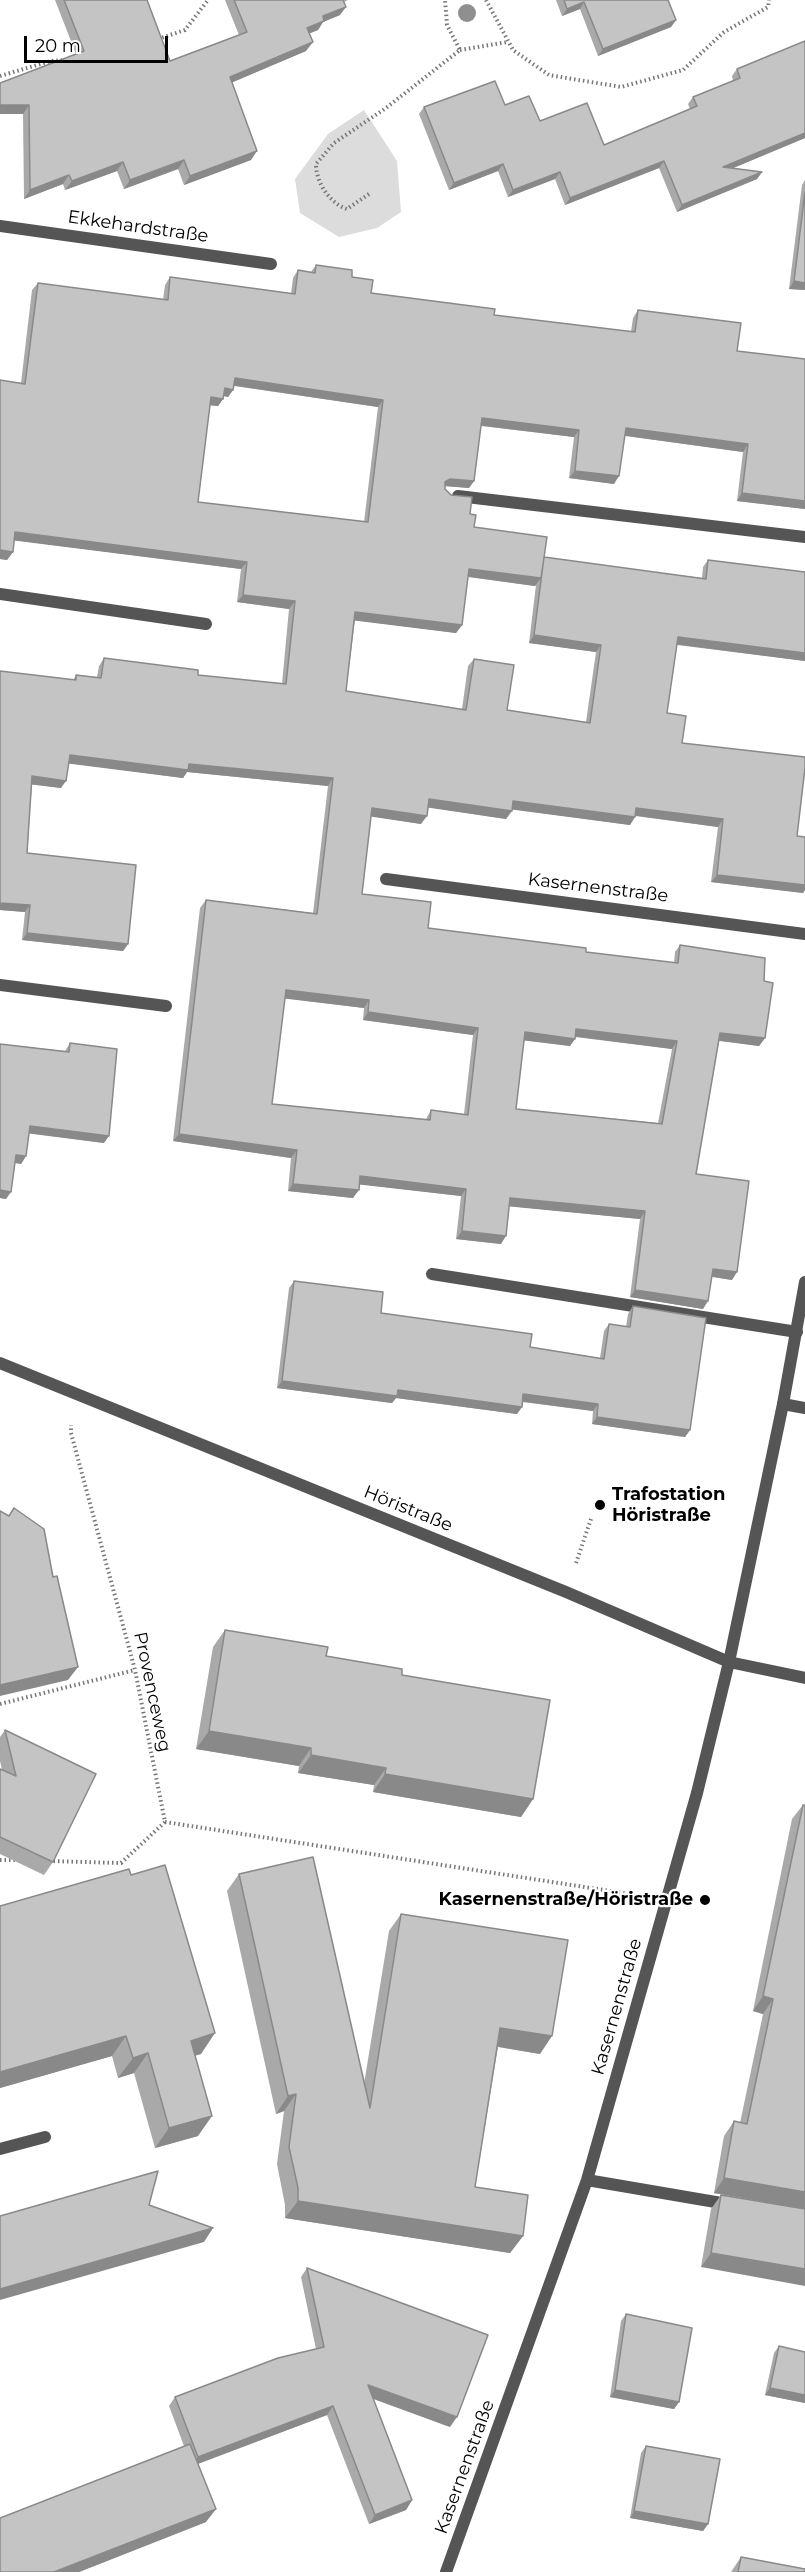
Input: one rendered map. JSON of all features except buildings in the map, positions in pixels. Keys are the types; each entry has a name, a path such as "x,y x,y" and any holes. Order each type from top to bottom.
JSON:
{"street":[{"name":"Ekkehardstraße","path":"0,226 271,264"},
{"path":"447,494 805,537"},
{"path":"0,594 206,624"},
{"name":"Kasernenstraße","path":"386,879 805,933"},
{"path":"0,985 166,1006"},
{"path":"432,1274 797,1332"},
{"name":"Kasernenstraße","path":"446,2572 587,2180 697,1793 729,1662 783,1404 805,1282"},
{"name":"Höristraße","path":"0,1363 566,1592 729,1662 805,1678"},
{"path":"783,1404 805,1408"},
{"path":"0,2149 45,2137"},
{"path":"587,2180 748,2207"}],"path":[{"path":"153,41 185,30 208,0"},
{"path":"445,0 447,25 460,50"},
{"path":"486,0 513,50 549,75 621,87 683,70 724,32 768,7 769,0"},
{"path":"369,194 347,209 337,205 316,177 316,164 334,143 386,108 460,50 508,42"},
{"path":"0,76 51,61 75,58"},
{"name":"Provenceweg","path":"72,1393 71,1432 135,1670 165,1822"},
{"path":"566,1592 591,1519"},
{"path":"0,1704 135,1670"},
{"path":"44,1861 121,1863 165,1822 666,1900"},
{"path":"0,1860 22,1860"}],"shaded area":[{"path":"364,110 397,161 401,212 377,228 339,237 300,213 295,179 328,134"}],"place":[{"name":"Trafostation Höristraße","path":"600,1505"},
{"name":"Kasernenstraße/Höristraße","path":"705,1900"}]}
